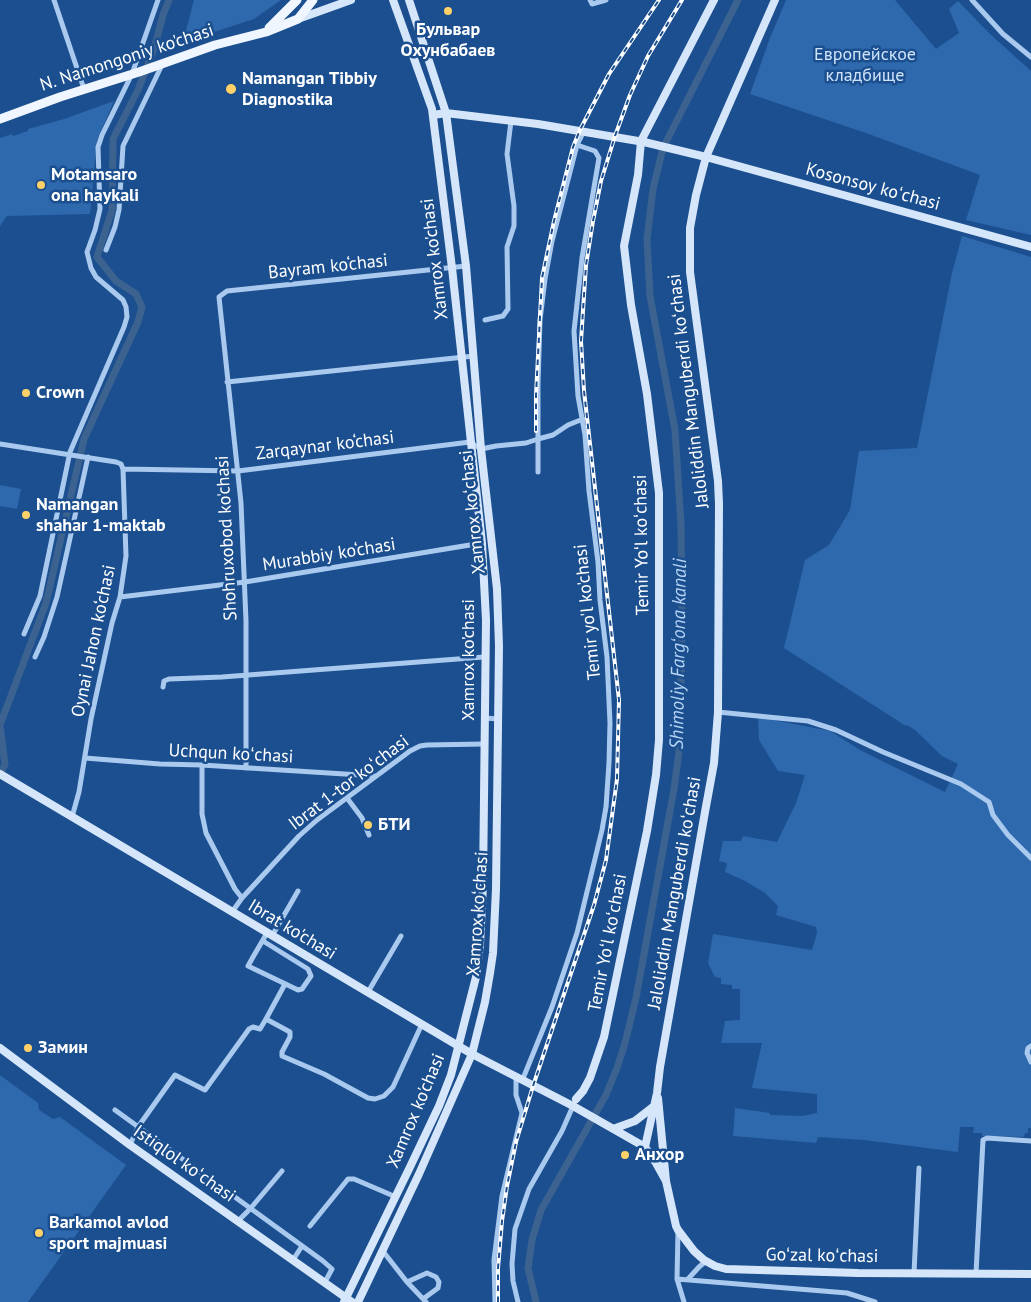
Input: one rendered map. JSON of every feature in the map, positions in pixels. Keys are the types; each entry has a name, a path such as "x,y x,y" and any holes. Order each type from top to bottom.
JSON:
{"main road":[{"path":"266,32 298,0"},
{"path":"298,19 313,0"},
{"path":"298,19 351,0"},
{"name":"Xamrox ko'chasi","path":"347,1301 451,1075 476,977 480,944 483,884 484,657 486,620 482,543 433,115 393,0"},
{"name":"Xamrox koʻchasi","path":"358,1302 419,1174 472,1054 485,1002 493,953 498,827 500,660 496,589 481,449 466,266 446,113 409,0"},
{"name":"Temir Yoʻl koʻchasi","path":"574,1103 590,1078 604,1037 647,831 656,775 659,740 659,493 641,355 631,305 624,246 638,175 642,141 714,0"},
{"name":"Jaloliddin Manguberdi koʻchasi","path":"645,1148 657,1092 714,763 718,712 718,481 690,272 690,228 706,157 775,0"},
{"name":"N. Namongoniy ko'chasi","path":"0,119 215,45 266,32 298,19"},
{"name":"Kosonsoy koʻchasi","path":"433,115 446,113 511,121 642,141 1031,247"},
{"name":"Ibrat ko'chasi","path":"0,774 472,1054 519,1079 574,1103 645,1148"},
{"name":"Istiqlol koʻchasi","path":"0,1048 130,1144 324,1282 347,1301"},
{"path":"657,1092 666,1181"},
{"path":"610,1127 635,1121 653,1107"},
{"path":"645,1148 666,1181"},
{"name":"Goʻzal koʻchasi","path":"666,1181 678,1230 694,1251 706,1261 726,1269 1031,1274"}],"street":[{"path":"54,0 84,89"},
{"path":"24,634 40,596 72,455 127,318 126,306 123,300 96,277 90,268 87,252 100,209 98,147 136,73 158,0"},
{"path":"590,0 592,4 606,0"},
{"path":"972,0 1003,34 1031,58"},
{"path":"106,250 119,210 124,146 159,65"},
{"path":"484,320 503,316 508,309 507,247 514,226 514,206 507,154 511,121"},
{"path":"538,472 538,384 540,329 545,279 552,241 577,145 584,131"},
{"name":"Temir yo'l ko'chasi","path":"519,1079 552,1007 567,965 594,868 606,807 610,692 583,419 578,396 575,313 582,258 600,158 595,151 577,145"},
{"name":"Bayram ko‘chasi","path":"219,307 219,297 227,290 466,266"},
{"name":"Shohruxobod ko'chasi","path":"219,307 238,471 245,582 246,768"},
{"path":"228,382 474,356"},
{"path":"470,442 481,449 526,443 554,435 583,419"},
{"name":"Zarqaynar ko‘chasi","path":"124,469 238,471 470,442"},
{"path":"0,444 116,462 124,469"},
{"path":"35,657 58,597 87,457"},
{"name":"Oynai Jahon ko‘chasi","path":"72,817 79,792 91,719 112,622 120,597 126,556 124,469"},
{"name":"Murabbiy ko‘chasi","path":"120,597 245,582 482,543"},
{"path":"163,687 164,681 168,679 484,657"},
{"path":"718,712 808,721 836,730 883,752 961,784 989,802 990,809 998,821 1031,858"},
{"path":"484,718 499,719"},
{"name":"Ibrat 1-tor koʻchasi","path":"232,912 242,898 299,836 317,820 420,746 484,744"},
{"name":"Uchqun koʻchasi","path":"85,758 377,776"},
{"path":"202,765 202,814 206,833 235,889 242,898"},
{"path":"347,798 362,818 369,835"},
{"path":"262,941 310,972 311,977 302,990 298,990 248,966 262,941 270,934 298,891"},
{"path":"368,992 401,936"},
{"path":"130,1144 138,1127 175,1075 205,1090 249,1029 252,1027 260,1029 285,984"},
{"path":"266,1019 290,1032 290,1037 282,1052 284,1057 324,1074 368,1098 375,1099 384,1096 393,1086 422,1024"},
{"path":"1031,1046 1028,1048 1027,1053 1031,1062"},
{"path":"495,1302 494,1260 502,1196 522,1113 516,1095 519,1079"},
{"path":"518,1302 513,1281 512,1264 515,1228 529,1189 562,1131 574,1103"},
{"path":"115,1110 332,1269 324,1282"},
{"path":"976,1273 983,1140 987,1138 1031,1141"},
{"path":"914,1273 919,1168"},
{"path":"238,1221 282,1171"},
{"path":"310,1226 348,1179 354,1179 396,1197"},
{"path":"678,1230 678,1279 684,1302"},
{"path":"293,1260 302,1246"},
{"path":"382,1250 407,1282 425,1300 438,1288 439,1282 436,1276 428,1273 407,1282"},
{"path":"688,1280 706,1261"},
{"path":"678,1279 847,1293 875,1302"}],"green space":[{"path":"194,0 281,0 254,19 183,42"},
{"name":"Европейское кладбище","path":"786,0 895,0 936,49 959,33 949,9 958,1 990,34 1031,71 1031,235 966,220 980,175 866,133 750,94"},
{"path":"114,101 97,140 90,214 7,216 0,226 0,138 12,134 13,136 28,131 28,129 64,119"},
{"path":"962,236 1031,257 1031,1128 1028,1128 1028,1133 1025,1133 1024,1137 982,1136 982,1133 973,1133 974,1127 960,1127 958,1152 864,1140 818,1137 816,1143 733,1136 735,1108 770,1113 770,1115 802,1116 817,1113 817,1094 752,1088 762,1043 721,1043 725,1021 740,1020 740,989 732,989 732,985 721,984 721,978 715,977 708,963 713,934 812,950 817,933 816,927 776,915 778,906 765,893 725,872 727,863 719,861 723,841 741,841 743,836 777,842 796,803 805,775 778,771 759,740 758,717 830,731 862,751 945,792 958,764 942,756 915,730 784,648 805,560 829,545 850,510 859,451 917,448 952,273"},
{"path":"0,485 21,489 17,509 0,506"},
{"name":"Barkamol avlod sport majmuasi","path":"0,1075 38,1103 39,1110 53,1119 60,1117 126,1165 28,1302 0,1302"}],"waterway":[{"path":"0,773 5,765 0,725 46,603 84,439 138,322 142,307 136,294 116,281 97,257 112,210 113,139 138,90 154,49 169,0"},
{"name":"Shimoliy Fargʻona kanali","path":"536,1302 528,1268 532,1240 541,1210 606,1095 625,1043 636,998 674,789 680,744 681,525 675,430 650,296 647,239 653,189 663,148 738,0"}],"railway":[{"path":"536,431 542,278 573,147 609,74 659,0"},
{"path":"498,1302 498,1268 502,1221 516,1142 594,905 606,860 617,779 619,700 584,391 581,341 586,265 601,181 615,136 630,95 648,56 682,0"}],"place":[{"name":"Бульвар Охунбабаев","path":"448,11"},
{"name":"Namangan Tibbiy Diagnostika","path":"231,89"},
{"name":"Motamsaro ona haykali","path":"41,185"},
{"name":"Crown","path":"26,393"},
{"name":"Namangan shahar 1-maktab","path":"26,515"},
{"name":"БТИ","path":"368,825"},
{"name":"Замин","path":"28,1048"},
{"name":"Анхор","path":"625,1155"},
{"name":"Barkamol avlod sport majmuasi","path":"39,1233"}]}
